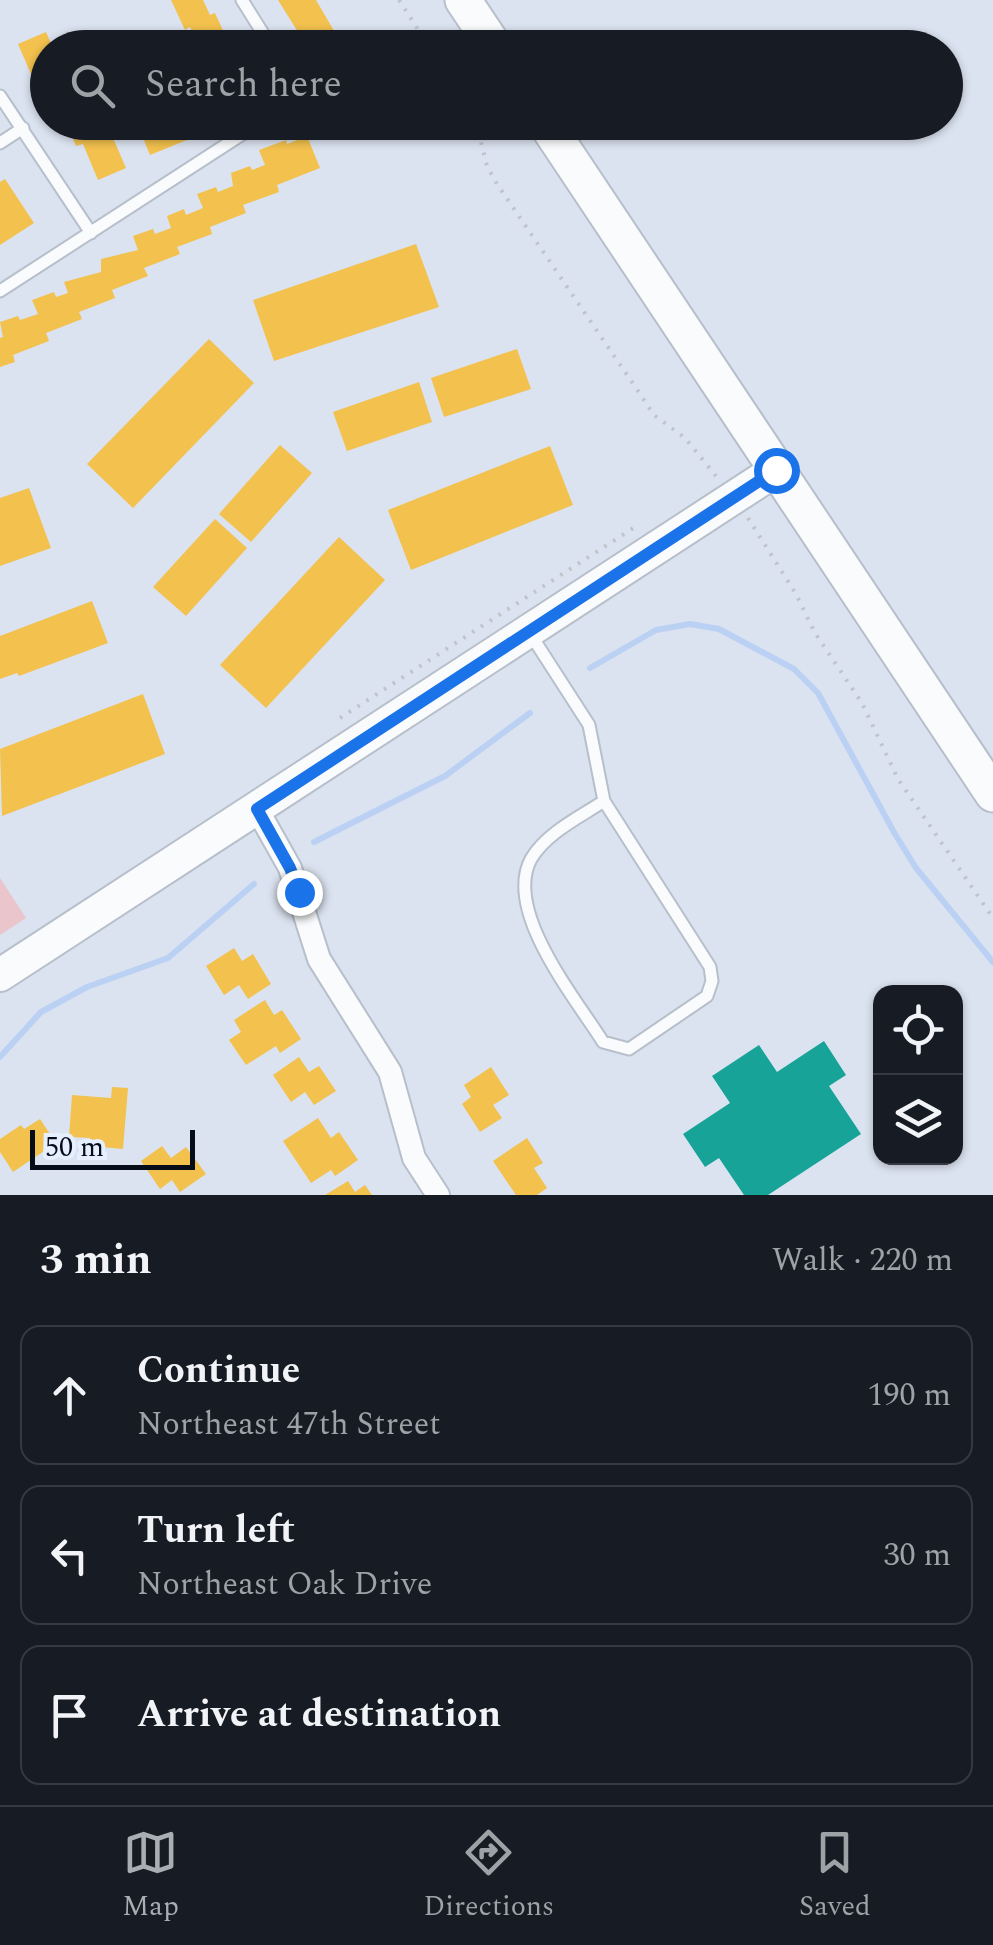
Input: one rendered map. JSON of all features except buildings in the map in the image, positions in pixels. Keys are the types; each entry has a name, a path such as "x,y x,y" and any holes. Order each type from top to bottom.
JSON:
{"main road":[{"path":"463,0 483,30"},
{"path":"557,140 993,794"}],"street":[{"path":"0,975 776,470"},
{"path":"257,809 290,868 319,959 390,1072 414,1158 438,1195"}],"lane":[{"path":"242,0 261,30"},
{"path":"0,96 30,139"},
{"path":"0,143 23,128"},
{"path":"31,140 91,232"},
{"path":"0,292 233,140"},
{"path":"529,631 588,725 604,801 710,966 712,981 707,996 629,1049 603,1042 538,939 526,894 527,870 533,856 551,836 604,801"}],"path":[{"path":"399,0 418,30"},
{"path":"481,140 497,184 654,415 686,438 716,476"}],"shaded area":[{"path":"0,878 26,918 0,935"}],"waterway":[{"path":"590,668 656,630 690,624 719,629 794,669 818,693 916,868 993,962"},
{"path":"314,842 445,776 530,713"},
{"path":"0,1057 41,1012 87,987 168,958 254,884"}],"route":[{"path":"299,892 257,809 776,470"}]}
